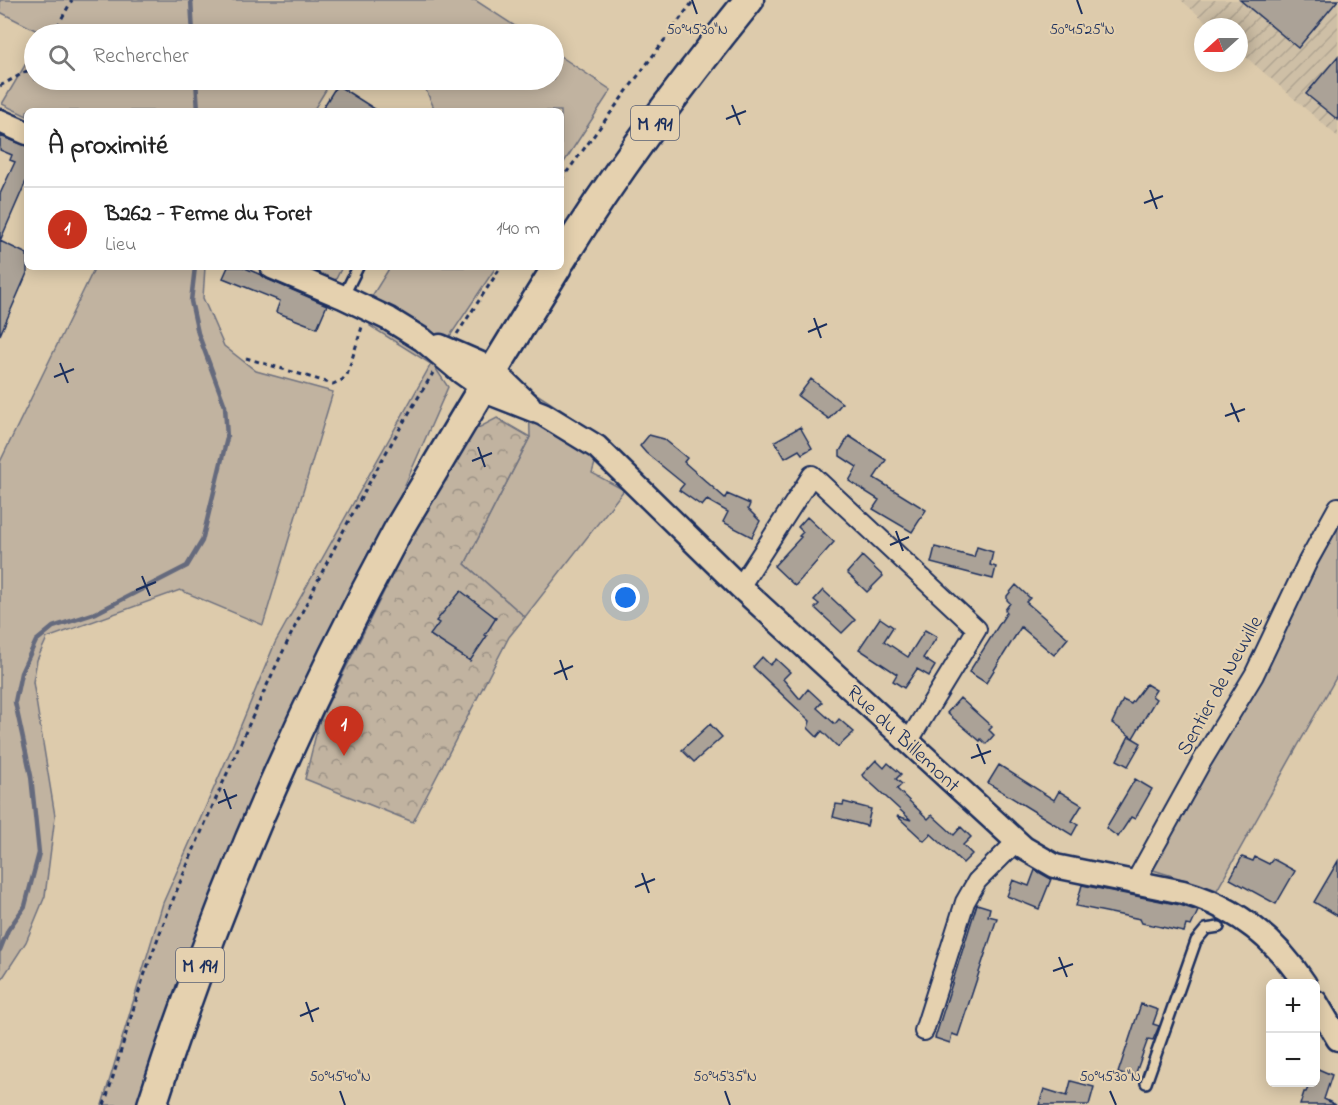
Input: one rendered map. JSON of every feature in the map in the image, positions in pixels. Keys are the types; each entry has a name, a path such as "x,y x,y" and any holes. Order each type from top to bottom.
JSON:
{"main road":[{"name":"M 191","path":"570,241 681,87 749,0"},
{"name":"M 191","path":"152,1105 210,940 263,809 328,666 524,289 542,270"},
{"name":"M 191","path":"481,375 555,270"}],"street":[{"path":"0,121 24,132"},
{"name":"Rue du Billemont","path":"279,270 368,308 404,328 481,375 502,399 543,414 605,453 740,587 1016,842 1055,866 1194,895 1229,910 1272,941 1302,979"},
{"path":"740,587 812,476 977,629 908,742"},
{"name":"Sentier de Neuville","path":"1135,882 1202,761 1254,675 1299,580 1338,507"},
{"path":"924,1031 965,902 977,881 1016,842"},
{"path":"1320,1009 1338,1039"}],"lane":[{"path":"343,297 356,270"},
{"path":"1146,1083 1196,941 1206,929 1219,927"}],"path":[{"path":"59,24 72,0"},
{"path":"564,176 694,0"},
{"path":"0,86 24,73"},
{"path":"104,1105 143,980 167,915 266,685 313,586 385,455 445,353 499,270"},
{"path":"246,358 333,384 347,375 368,308"}],"shaded area":[{"path":"1181,0 1338,0 1338,137 1248,59 1248,18 1202,18"}],"green space":[{"path":"0,0 475,0 512,24 24,24 0,12"},
{"path":"564,59 611,90 564,162 564,108 434,108 426,90 564,90"},
{"path":"24,67 24,90 326,90 315,108 24,108 24,115 2,104"},
{"path":"94,270 205,270 203,298 224,346 256,371 333,392 263,625 180,590 47,638 37,660 33,682 55,816 45,896 26,942 0,982 0,462"},
{"path":"307,270 340,270 335,281"},
{"path":"388,270 494,270 432,363 448,387 397,503 332,626 138,1105 102,1105 163,903 275,643 431,364 370,326 377,299 372,296"},
{"path":"529,389 603,437 592,473 624,490 525,617 465,564 530,437"},
{"path":"497,418 530,437 465,564 525,617 509,637 413,822 305,779 319,722 461,437"},
{"path":"1338,528 1338,674 1217,890 1150,869"}],"building":[{"path":"1240,0 1338,0 1298,48"},
{"path":"1338,56 1338,120 1306,94"},
{"path":"334,90 345,90 373,108 323,108"},
{"path":"0,136 24,145 24,186 0,241 0,194 15,162 10,160 12,155 0,150"},
{"path":"0,241 24,253 24,270 27,270 27,273 0,335"},
{"path":"227,270 250,270 327,305 317,328 276,312 280,301 223,278"},
{"path":"811,379 842,403 829,419 798,396"},
{"path":"800,427 812,448 802,454 799,450 785,458 775,441"},
{"path":"649,435 664,439 687,458 684,462 725,498 727,494 750,504 748,509 760,521 752,537 723,522 728,512 707,500 702,506 679,490 684,484 640,446"},
{"path":"849,436 886,460 874,478 926,510 912,532 873,509 879,500 849,481 857,467 840,456 840,451"},
{"path":"807,517 834,542 795,586 774,566 801,537 799,536 803,532 798,527"},
{"path":"935,547 974,557 977,547 993,552 990,565 996,567 993,579 931,563"},
{"path":"862,556 883,576 867,592 847,573"},
{"path":"1016,585 1030,598 1026,602 1068,638 1054,655 1021,627 986,683 969,672 1007,612 1005,610 1010,603 1007,596"},
{"path":"823,590 855,620 842,633 815,608 819,604 814,600"},
{"path":"461,591 496,618 470,661 430,635 439,623 436,621"},
{"path":"880,618 893,627 884,641 908,657 925,630 937,637 923,658 935,666 929,676 917,669 904,688 893,681 897,674 859,649"},
{"path":"762,657 770,665 776,659 790,672 783,679 800,699 808,689 822,702 817,708 835,724 839,719 854,732 838,747 822,731 817,737 808,728 810,721 753,667"},
{"path":"1146,684 1156,690 1152,696 1156,699 1133,738 1112,723 1123,700 1131,704"},
{"path":"960,698 992,727 989,730 994,735 986,744 947,713"},
{"path":"710,724 722,737 694,762 682,750"},
{"path":"1129,736 1141,743 1128,766 1117,760"},
{"path":"876,760 884,768 888,763 901,774 896,779 902,784 897,789 928,819 932,815 954,835 961,827 971,837 963,845 972,854 963,863 931,834 924,841 897,816 911,820 862,775"},
{"path":"999,765 1054,800 1059,791 1082,805 1072,821 1078,824 1072,835 988,783"},
{"path":"1135,779 1152,789 1135,819 1131,817 1118,837 1106,828"},
{"path":"844,802 871,809 867,826 833,817 836,804 843,805"},
{"path":"1242,857 1253,861 1255,857 1269,864 1273,859 1295,871 1276,904 1230,879"},
{"path":"1338,861 1338,916 1314,902"},
{"path":"1035,870 1051,879 1039,909 1007,896 1013,880 1029,886"},
{"path":"1082,885 1180,905 1198,911 1191,926 1186,925 1184,932 1142,923 1140,919 1076,906"},
{"path":"977,904 990,908 988,916 997,918 958,1036 952,1034 950,1043 935,1038"},
{"path":"1141,1004 1158,1010 1153,1024 1159,1026 1153,1040 1148,1039 1134,1078 1118,1073"},
{"path":"1320,1070 1332,1075 1324,1099 1336,1105 1300,1105 1304,1092 1308,1087 1320,1087"},
{"path":"1071,1081 1094,1087 1089,1105 1039,1105 1044,1089 1067,1096"}],"waterway":[{"path":"191,0 192,24"},
{"path":"197,90 198,108"},
{"path":"0,950 8,930 25,906 39,853 31,776 15,702 21,673 36,641 53,627 96,613 187,566 202,541 227,438 225,406 198,333 191,301 195,270"}],"place":[{"name":"B262 - Ferme du Foret","path":"344,756"}]}
